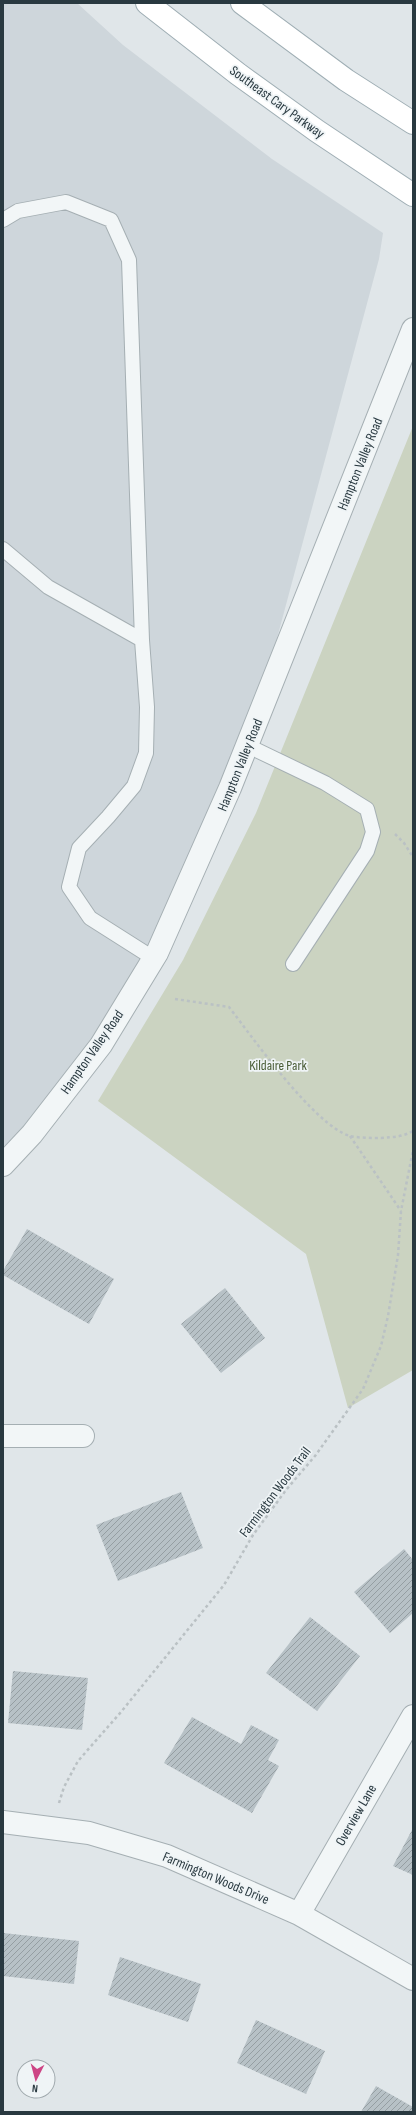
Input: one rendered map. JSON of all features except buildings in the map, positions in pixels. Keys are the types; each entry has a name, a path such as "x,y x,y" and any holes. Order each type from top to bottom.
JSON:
{"main road":[{"name":"Southeast Cary Parkway","path":"147,3 244,78 317,131 413,195"},
{"path":"242,3 346,80 413,123"}],"street":[{"name":"Hampton Valley Road","path":"3,1165 32,1134 101,1045 153,958 221,810 248,746 413,330"},
{"path":"3,1436 83,1436"},
{"name":"Overview Lane","path":"299,1914 413,1716"},
{"name":"Farmington Woods Drive","path":"3,1822 89,1833 167,1856 299,1914 413,1979"}],"lane":[{"path":"3,220 18,211 66,202 111,220 129,260 142,640 147,707 146,753 134,786 79,848 69,887 90,918 153,958"},
{"path":"3,549 48,587 142,640"},
{"path":"248,746 325,783 368,809 373,832 367,851 293,964"}],"path":[{"path":"175,998 229,1007 300,1096 330,1125 350,1136 375,1138 403,1137 413,1131"},
{"path":"350,1136 401,1211"},
{"name":"Farmington Woods Trail","path":"54,1828 64,1787 78,1761 224,1585 253,1535 286,1490 315,1456 363,1389 381,1346 388,1316 398,1255 401,1211 413,1150"}],"shaded area":[{"path":"3,3 77,3 123,45 272,159 383,233 379,259 248,746 157,953 3,1165"}],"green space":[{"name":"Kildaire Park","path":"413,426 413,1370 348,1408 306,1254 98,1101 183,960 256,813"}]}
